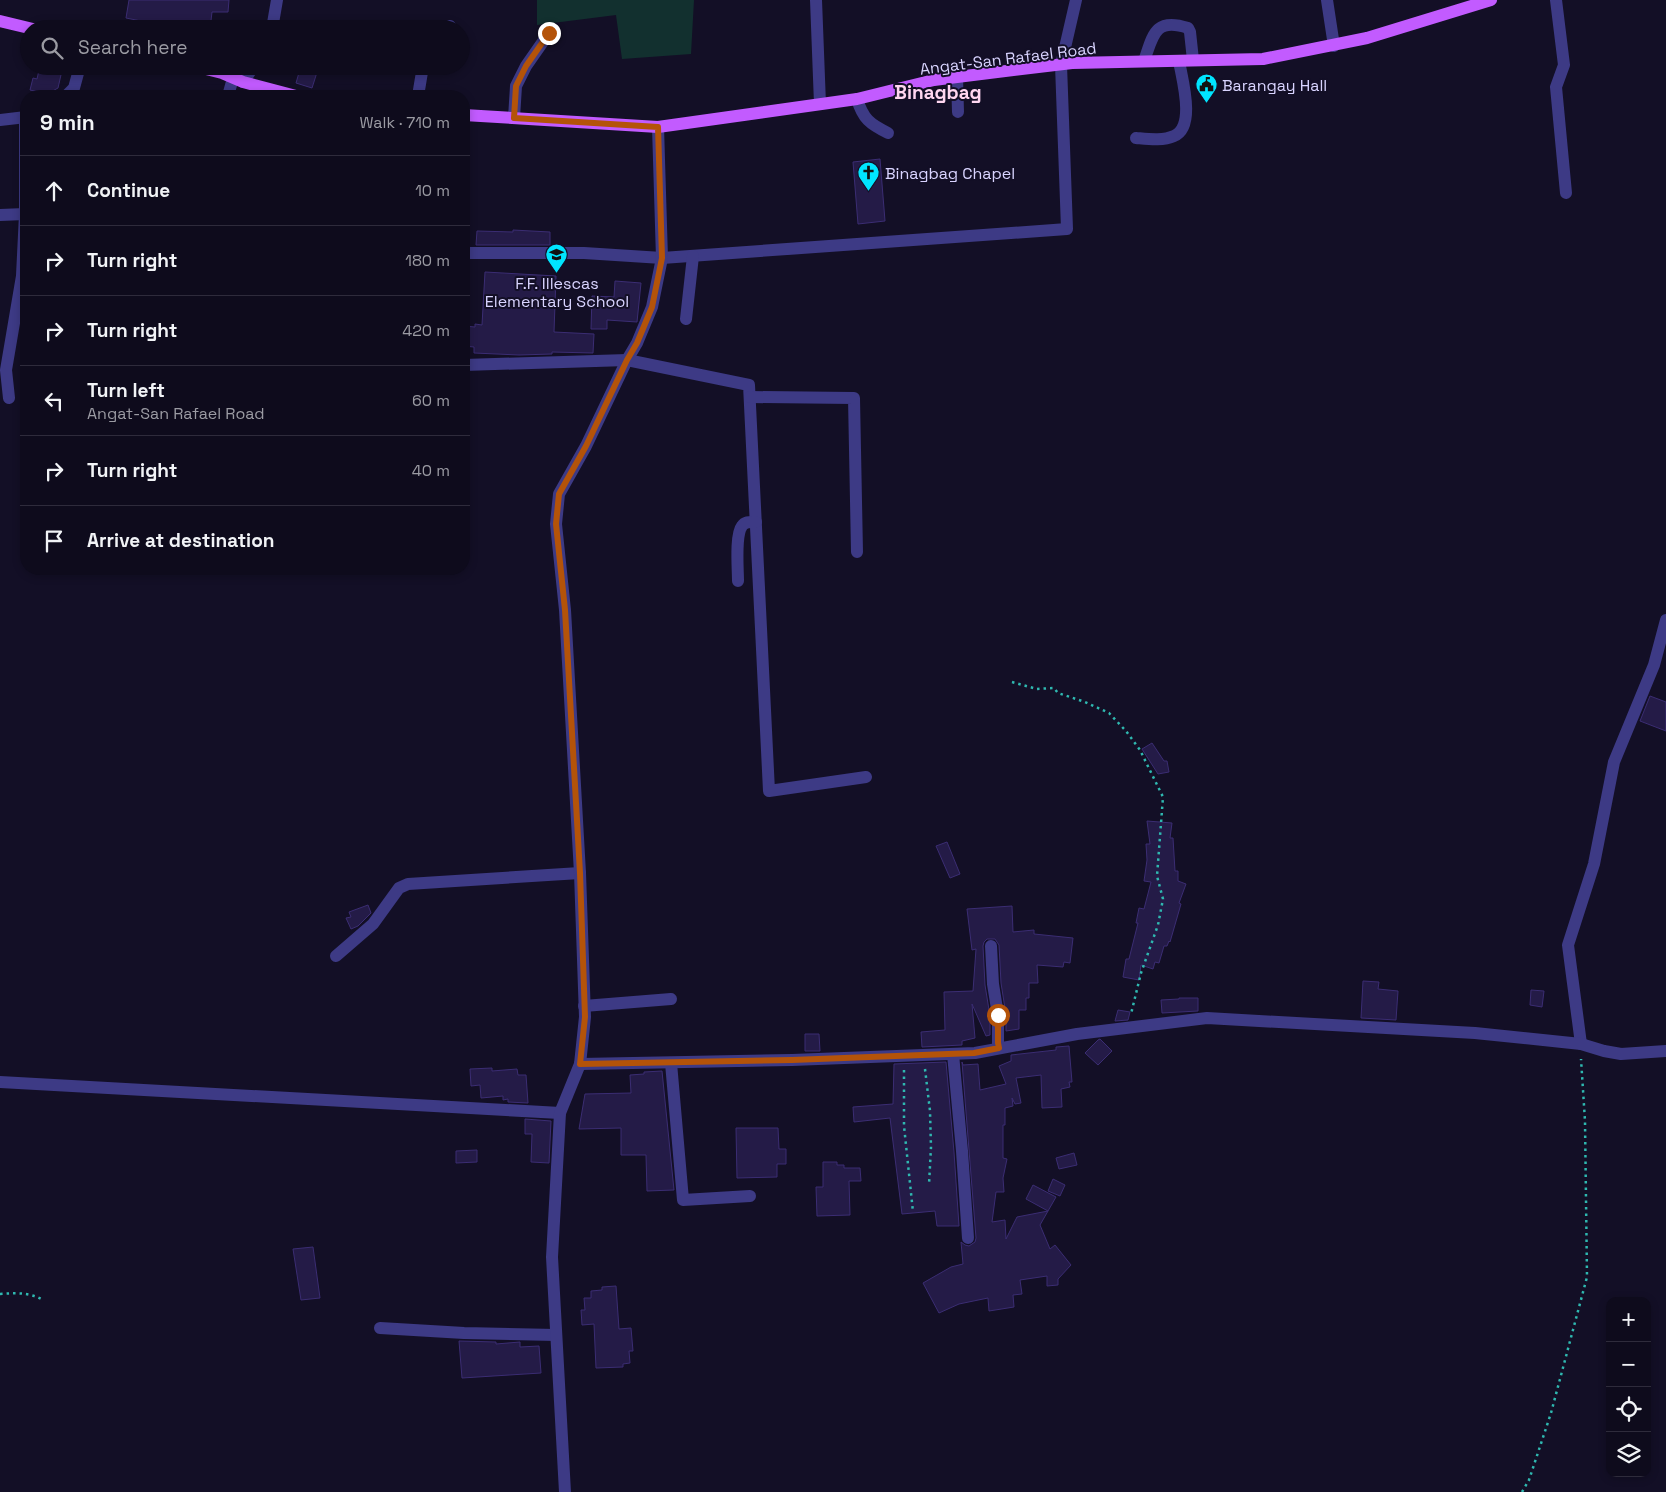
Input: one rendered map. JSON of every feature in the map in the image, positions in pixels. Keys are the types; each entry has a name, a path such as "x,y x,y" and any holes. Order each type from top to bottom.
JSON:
{"main road":[{"name":"Angat-San Rafael Road","path":"470,115 658,127 857,99 934,80 1061,65 1263,59 1366,38 1492,0"},
{"path":"0,21 20,26"},
{"path":"227,75 274,90"}],"street":[{"path":"274,20 277,0"},
{"path":"816,0 820,104"},
{"path":"470,253 584,253 662,258 1067,229 1061,65 1076,0"},
{"path":"1327,0 1334,46"},
{"path":"1556,0 1564,65 1556,87 1566,193"},
{"path":"1144,62 1155,30 1165,26 1188,28 1193,60"},
{"path":"514,118 516,86 526,66 549,33"},
{"path":"1136,138 1170,138 1184,129 1186,102 1179,60"},
{"path":"72,90 78,75"},
{"path":"232,90 244,75"},
{"path":"419,90 422,75"},
{"path":"957,77 958,112"},
{"path":"857,99 861,112 866,119 872,125 888,133"},
{"path":"0,120 20,118"},
{"path":"565,1492 552,1257 560,1113 580,1064 584,1006 580,873 565,610 556,524 559,494 586,446 637,343 652,307 662,258 658,127"},
{"path":"0,215 20,214"},
{"path":"686,320 693,256"},
{"path":"9,398 6,370 20,288"},
{"path":"470,365 627,360 749,385 769,791 866,778"},
{"path":"750,397 854,398 857,552"},
{"path":"738,581 738,533 742,525 747,522 756,522"},
{"path":"1581,1044 1568,945 1594,864 1614,762 1654,664 1666,620"},
{"path":"336,956 373,924 399,888 408,884 580,873"},
{"path":"991,946 993,984 998,1015 999,1048"},
{"path":"584,1006 671,999"},
{"path":"580,1064 924,1056 974,1053 1077,1034 1207,1018 1475,1033 1581,1044 1621,1054 1666,1051"},
{"path":"953,1054 968,1238"},
{"path":"671,1063 683,1200 750,1196"},
{"path":"0,1082 560,1113"},
{"path":"380,1328 464,1333 556,1335"}],"path":[{"path":"1012,682 1037,689 1054,688 1058,692 1108,713 1126,731 1140,750 1162,797 1157,876 1163,899 1158,925 1141,973 1127,1028"},
{"path":"1522,1492 1529,1480 1552,1413 1587,1277 1585,1122 1581,1044"},
{"path":"903,1056 904,1126 913,1212"},
{"path":"924,1056 930,1111 929,1185"},
{"path":"0,1294 23,1293 34,1295 43,1300"}],"green space":[{"path":"537,0 694,0 691,54 622,59 616,15 537,25"}],"building":[{"path":"129,0 229,0 228,12 212,12 211,20 136,20 126,18"},
{"path":"38,75 61,75 58,88 54,90 30,90 33,78 37,79"},
{"path":"298,75 316,75 312,88 296,83"},
{"name":"Binagbag Chapel","path":"880,159 885,221 858,224 853,162"},
{"path":"513,230 550,232 550,245 476,245 477,231 513,232"},
{"path":"485,272 556,276 554,332 594,334 593,353 552,352 552,354 519,355 474,353 474,347 470,347 470,327 475,327 475,324 482,325"},
{"path":"615,281 641,283 637,322 607,320 607,329 591,329 592,296 614,297"},
{"path":"1650,696 1666,702 1666,731 1640,721"},
{"path":"1152,743 1164,761 1167,761 1169,772 1158,774 1142,749"},
{"path":"1147,821 1172,823 1170,838 1173,838 1175,871 1178,871 1178,881 1186,884 1179,903 1181,904 1170,942 1167,946 1164,946 1159,963 1155,962 1153,969 1141,965 1139,980 1123,977 1126,959 1129,959 1138,923 1136,923 1139,908 1144,909 1151,882 1144,881 1147,860 1146,844 1150,844"},
{"path":"947,842 960,874 950,878 936,846"},
{"path":"368,905 371,913 358,926 351,929 346,918 351,917 349,912"},
{"path":"1012,906 1013,932 1034,930 1034,934 1073,938 1070,963 1064,962 1063,967 1037,965 1038,983 1029,983 1029,998 1026,998 1026,1010 1019,1010 1019,1029 1006,1031 999,945 995,939 987,939 983,946 990,1035 986,1036 972,1004 975,1038 962,1041 962,1045 922,1047 921,1032 945,1030 944,992 973,991 976,949 972,950 967,909"},
{"path":"1363,981 1379,982 1378,989 1398,991 1396,1020 1361,1018"},
{"path":"1531,990 1544,991 1542,1007 1530,1005"},
{"path":"1198,998 1198,1011 1162,1013 1161,1000"},
{"path":"1118,1010 1130,1012 1128,1020 1115,1021"},
{"path":"805,1034 819,1034 820,1051 805,1051"},
{"path":"1100,1039 1112,1051 1098,1065 1085,1053"},
{"path":"1069,1046 1072,1082 1069,1082 1070,1087 1061,1089 1062,1107 1042,1108 1041,1075 1016,1078 1021,1103 1015,1104 1012,1098 1013,1106 1005,1108 1003,1158 1007,1159 1003,1178 1004,1192 996,1192 992,1222 1005,1220 1006,1239 1017,1217 1048,1211 1040,1225 1050,1249 1055,1245 1071,1265 1058,1279 1058,1285 1047,1286 1047,1276 1020,1280 1022,1294 1013,1295 1014,1307 989,1311 988,1298 959,1304 939,1313 923,1283 951,1267 963,1264 961,1242 969,1246 975,1242 976,1238 962,1062 963,1065 978,1064 980,1090 1006,1084 999,1066 1011,1061 1011,1055 1056,1050 1056,1047"},
{"path":"946,1062 959,1226 937,1226 935,1211 902,1214 890,1118 854,1122 853,1107 893,1104 894,1064"},
{"path":"492,1068 492,1071 517,1069 518,1075 526,1075 528,1103 508,1102 508,1099 503,1100 503,1096 481,1098 480,1085 471,1086 470,1069"},
{"path":"662,1071 674,1190 647,1191 646,1155 621,1155 621,1128 579,1129 585,1094 631,1093 630,1075"},
{"path":"525,1119 551,1121 549,1163 531,1162 532,1134 525,1134"},
{"path":"736,1128 778,1128 779,1149 786,1149 786,1164 777,1164 777,1177 737,1178"},
{"path":"477,1150 477,1162 456,1163 456,1151"},
{"path":"1074,1153 1077,1165 1059,1169 1056,1158"},
{"path":"823,1162 837,1162 837,1165 844,1165 844,1168 860,1168 861,1181 849,1181 850,1215 817,1216 816,1187 823,1187"},
{"path":"1053,1179 1065,1185 1060,1196 1048,1191"},
{"path":"1033,1185 1056,1197 1048,1211 1026,1199"},
{"path":"313,1247 320,1298 301,1300 293,1249"},
{"path":"616,1286 619,1329 631,1328 633,1351 629,1351 630,1363 623,1364 623,1367 596,1368 594,1324 582,1325 581,1310 585,1310 584,1298 591,1298 591,1291 602,1290 602,1287"},
{"path":"459,1341 496,1342 496,1344 520,1342 520,1347 539,1346 541,1373 462,1378"}],"place":[{"name":"Barangay Hall","path":"1206,104"},
{"name":"Binagbag Chapel","path":"869,192"},
{"name":"F.F. Illescas Elementary School","path":"557,273"}],"district":[{"name":"Binagbag","path":"938,92"}],"route":[{"path":"549,33 526,66 516,86 514,118 658,127 662,258 652,307 637,343 586,446 559,494 556,524 565,610 580,873 585,1017 580,1064 792,1060 974,1053 999,1048 998,1015"}]}
